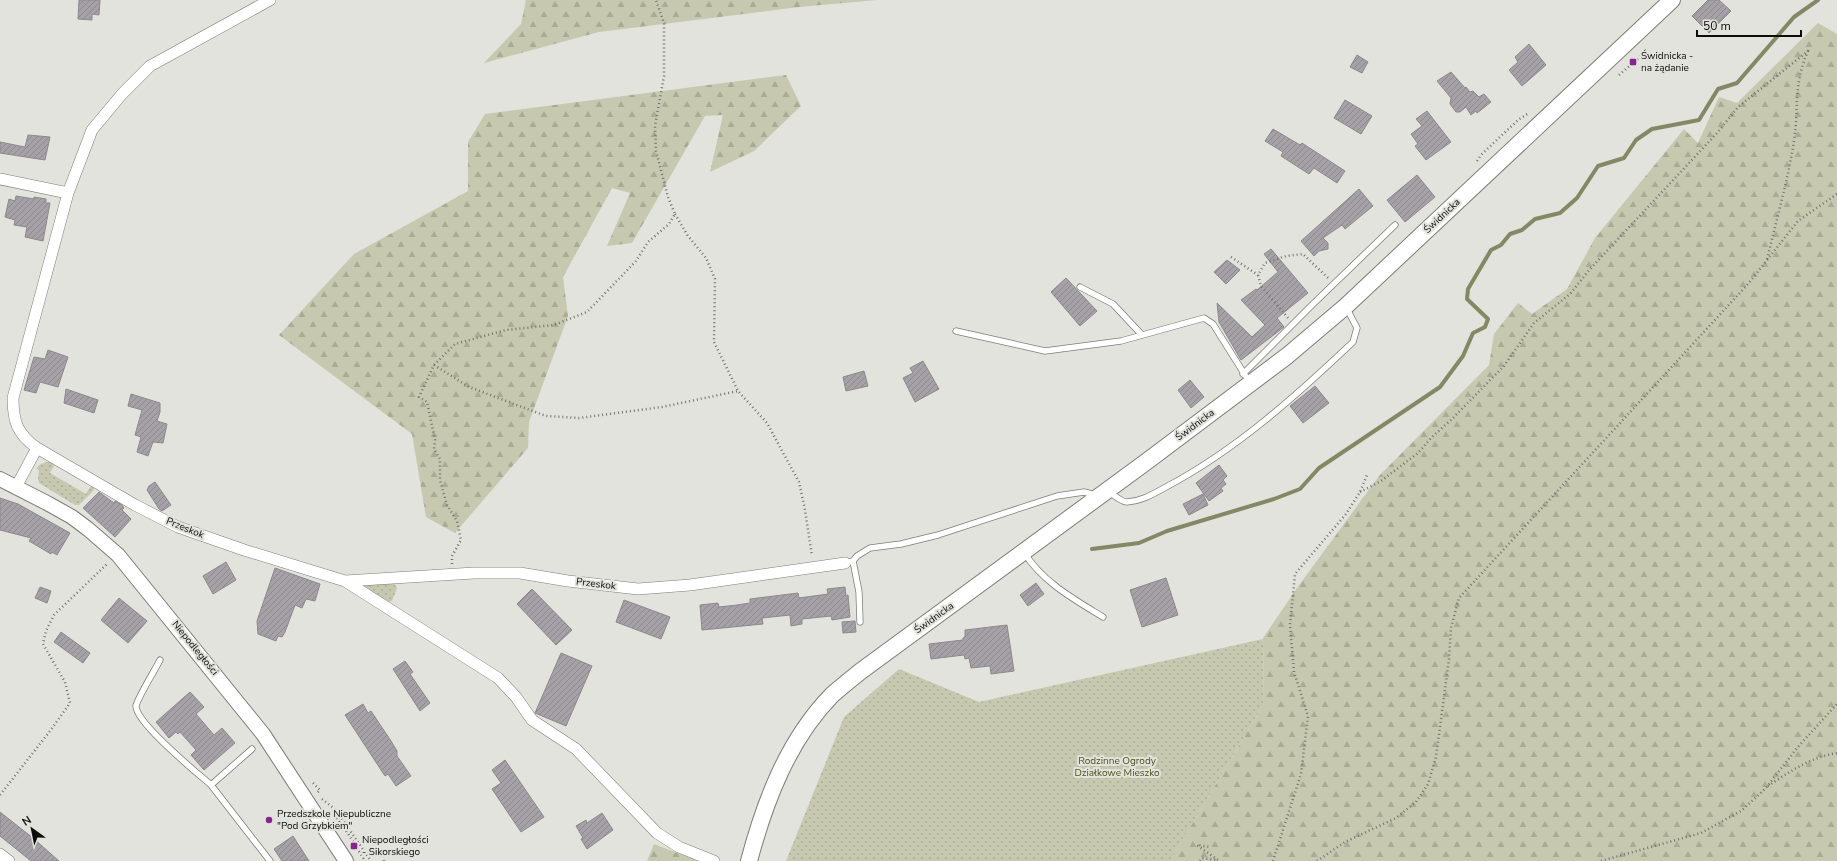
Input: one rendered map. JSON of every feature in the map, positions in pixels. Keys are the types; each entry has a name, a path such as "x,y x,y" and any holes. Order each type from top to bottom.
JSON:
{"main road":[{"name":"Świdnicka","path":"750,861 758,828 783,766 797,741 832,695 860,671 1104,493 1247,379 1287,356 1346,306 1672,0"}],"street":[{"name":"Przeskok","path":"270,0 150,66 122,94 92,130 68,192 13,398 13,416 20,432 25,440 37,448 135,505 178,527 244,550 345,581 498,678 516,697 532,720 576,749 657,833 679,847 714,861"},
{"path":"0,179 68,192"},
{"path":"16,487 37,448"},
{"name":"Niepodległości","path":"0,480 47,503 88,529 118,555 263,734 346,861"},
{"name":"Przeskok","path":"345,581 455,574 520,573 568,581 638,589 690,585 849,562"},
{"path":"0,854 9,861"}],"lane":[{"path":"956,331 1045,351 1121,341 1204,318 1213,324 1247,379 1293,324 1395,226"},
{"path":"1080,287 1113,304 1142,335"},
{"path":"860,622 859,592 849,562 857,556 870,548 901,544 938,535 1057,496 1084,492 1104,493 1125,502 1143,500 1191,474 1236,443 1275,412 1353,342 1357,328 1346,306"},
{"path":"1024,552 1030,562 1061,590 1103,617"},
{"path":"160,660 136,705 138,713 149,729 211,785 270,861"},
{"path":"211,785 252,749"}],"path":[{"path":"656,0 664,23 664,76 655,126 656,151 668,197 675,214 688,236 706,258 715,278 714,342 738,391 767,423 799,482 814,567"},
{"path":"1619,75 1647,51"},
{"path":"1360,492 1380,481 1418,453 1430,438 1452,419 1504,366 1534,323 1570,294 1590,269 1718,132 1738,107 1808,51 1801,66 1797,86 1794,140 1767,262"},
{"path":"1317,861 1345,842 1396,818 1416,802 1428,784 1436,757 1449,659 1451,628 1459,598 1767,262 1798,221 1837,194"},
{"path":"455,574 451,562 452,556 460,545 461,540 457,521 447,506 440,480 440,459 434,449 435,440 427,402 419,397 434,365 455,344 506,330 554,325 587,312 636,261 648,242 669,224 675,214"},
{"path":"1258,275 1265,263 1286,256 1303,254 1319,268 1333,285"},
{"path":"1231,257 1258,275 1261,286 1293,324"},
{"path":"434,365 469,387 546,416 579,418 624,412 738,391"},
{"path":"1273,861 1301,774 1308,716 1294,672 1290,633 1294,574 1346,514 1360,492 1367,475"},
{"path":"0,795 50,731 70,702 65,682 43,644 46,631 54,615 109,562"},
{"path":"1766,788 1797,748 1837,704"},
{"path":"1601,861 1701,833 1741,810 1766,788 1797,767 1827,755 1837,753"},
{"path":"311,789 336,810 371,861"},
{"path":"344,828 364,861"},
{"path":"1200,861 1202,858 1218,860 1197,845 1211,847"},
{"path":"383,856 384,861"}],"green space":[{"path":"526,0 877,0 799,7 599,32 484,63 521,24"},
{"path":"1818,23 1837,34 1837,861 1170,861 1264,704 1263,638 1297,588 1379,476 1489,365 1494,334 1518,303 1532,314 1567,289 1595,238 1684,129 1698,143 1719,97 1737,103"},
{"path":"786,75 801,106 754,151 710,172 723,115 705,116 632,243 607,246 630,193 612,188 563,277 568,316 529,422 528,448 455,533 426,517 412,434 279,335 354,254 468,191 468,142 485,114"},
{"path":"50,461 55,464 50,473 86,494 91,486 94,487 94,490 79,505 75,505 39,483 39,470 36,468 41,464"},
{"path":"392,583 396,585 397,588 392,601 388,602 364,588 365,585"},
{"name":"Rodzinne Ogrody Działkowe Mieszko","path":"1263,639 1264,704 1170,861 786,861 844,717 899,669 979,702"},
{"path":"654,844 698,861 647,861"}],"building":[{"path":"79,0 100,0 99,15 92,14 92,20 78,19"},
{"path":"1708,0 1719,0 1731,11 1709,33 1692,16"},
{"path":"1529,44 1546,65 1522,86 1509,70 1518,62 1515,57"},
{"path":"1357,55 1368,62 1362,73 1350,67"},
{"path":"1451,72 1470,92 1473,91 1479,97 1484,94 1491,102 1477,113 1476,111 1471,115 1466,107 1460,112 1456,112 1450,104 1451,98 1437,81"},
{"path":"1345,100 1372,116 1361,134 1334,118"},
{"path":"1427,111 1451,142 1426,160 1415,146 1418,144 1411,134 1422,126 1416,119"},
{"path":"1273,129 1300,145 1302,143 1345,171 1337,183 1314,168 1309,174 1281,156 1283,152 1265,141"},
{"path":"28,135 50,137 45,160 0,153 0,142 25,147"},
{"path":"1417,175 1435,197 1405,222 1387,200"},
{"path":"1359,189 1373,206 1345,229 1342,225 1323,238 1328,243 1328,249 1319,251 1314,256 1301,241"},
{"path":"16,196 46,199 46,203 50,203 43,241 25,237 27,227 14,225 15,220 5,217 9,199 15,201"},
{"path":"1271,249 1308,293 1277,318 1284,327 1241,360 1219,322 1217,303 1252,337 1265,325 1241,300 1256,289 1257,290 1278,272 1264,254"},
{"path":"1227,260 1240,270 1226,284 1214,272"},
{"path":"1066,278 1097,311 1080,326 1051,292"},
{"path":"48,350 68,357 58,387 40,382 36,393 24,390 34,357 45,359"},
{"path":"923,361 939,389 915,402 903,378 913,373 910,368"},
{"path":"864,371 868,386 846,391 843,377"},
{"path":"1190,380 1204,397 1191,408 1178,390"},
{"path":"1315,386 1329,403 1303,423 1290,406"},
{"path":"66,389 98,400 94,413 64,403"},
{"path":"131,394 160,403 160,412 157,421 167,424 163,443 153,442 148,456 137,452 141,437 135,435 142,410 128,406"},
{"path":"1219,465 1227,476 1223,480 1226,484 1221,488 1223,491 1209,501 1196,483"},
{"path":"155,482 171,505 162,511 159,509 147,490 149,486"},
{"path":"99,492 114,503 115,501 122,505 124,508 122,510 131,519 115,537 83,508"},
{"path":"1203,494 1208,505 1189,515 1183,504"},
{"path":"0,498 18,504 70,533 57,555 52,552 51,554 29,541 31,538 0,530"},
{"path":"226,562 236,580 213,594 203,576"},
{"path":"275,568 320,584 315,601 306,599 302,608 295,605 285,632 282,637 278,636 276,641 258,634 257,621"},
{"path":"1166,578 1178,615 1142,627 1130,590"},
{"path":"1036,583 1044,594 1028,606 1020,595"},
{"path":"40,587 51,591 47,603 35,598"},
{"path":"845,587 846,596 848,595 850,617 832,620 831,616 802,619 802,624 791,626 790,615 762,618 763,624 702,630 700,605 718,603 719,607 737,605 750,603 750,599 798,593 799,598 828,594 827,589"},
{"path":"532,589 572,630 556,645 517,604"},
{"path":"119,598 147,621 128,643 101,620"},
{"path":"624,600 670,617 661,639 616,622"},
{"path":"855,621 856,632 843,633 842,622"},
{"path":"1007,625 1014,671 991,674 990,666 971,668 969,658 965,659 964,655 931,659 929,644 963,640 965,637 965,630"},
{"path":"61,632 90,653 83,663 54,642"},
{"path":"561,653 592,666 566,726 535,713"},
{"path":"405,661 413,672 410,674 430,703 420,711 393,669"},
{"path":"190,692 204,707 196,714 214,735 222,728 235,743 204,770 191,755 196,750 180,732 178,734 176,732 169,738 156,722"},
{"path":"363,704 368,713 371,711 391,741 397,751 397,756 411,776 396,786 388,774 385,776 345,715"},
{"path":"505,760 544,817 521,832 492,789 501,783 492,770"},
{"path":"0,812 59,861 31,861 0,836"},
{"path":"602,813 613,830 587,849 576,826 586,820 587,823"},
{"path":"293,836 309,861 282,861 274,849"}],"waterway":[{"path":"1092,549 1139,543 1167,531 1274,499 1300,489 1319,468 1440,387 1463,356 1473,333 1485,327 1488,319 1467,299 1468,289 1491,250 1501,245 1510,234 1522,230 1535,219 1560,213 1577,198 1598,166 1624,158 1636,140 1652,129 1699,120 1718,89 1737,83 1794,17 1818,0"}],"place":[{"name":"Świdnicka - na żądanie","path":"1633,62"},
{"name":"Przedszkole Niepubliczne \"Pod Grzybkiem\"","path":"269,820"},
{"name":"Niepodległości - Sikorskiego","path":"354,846"}]}
